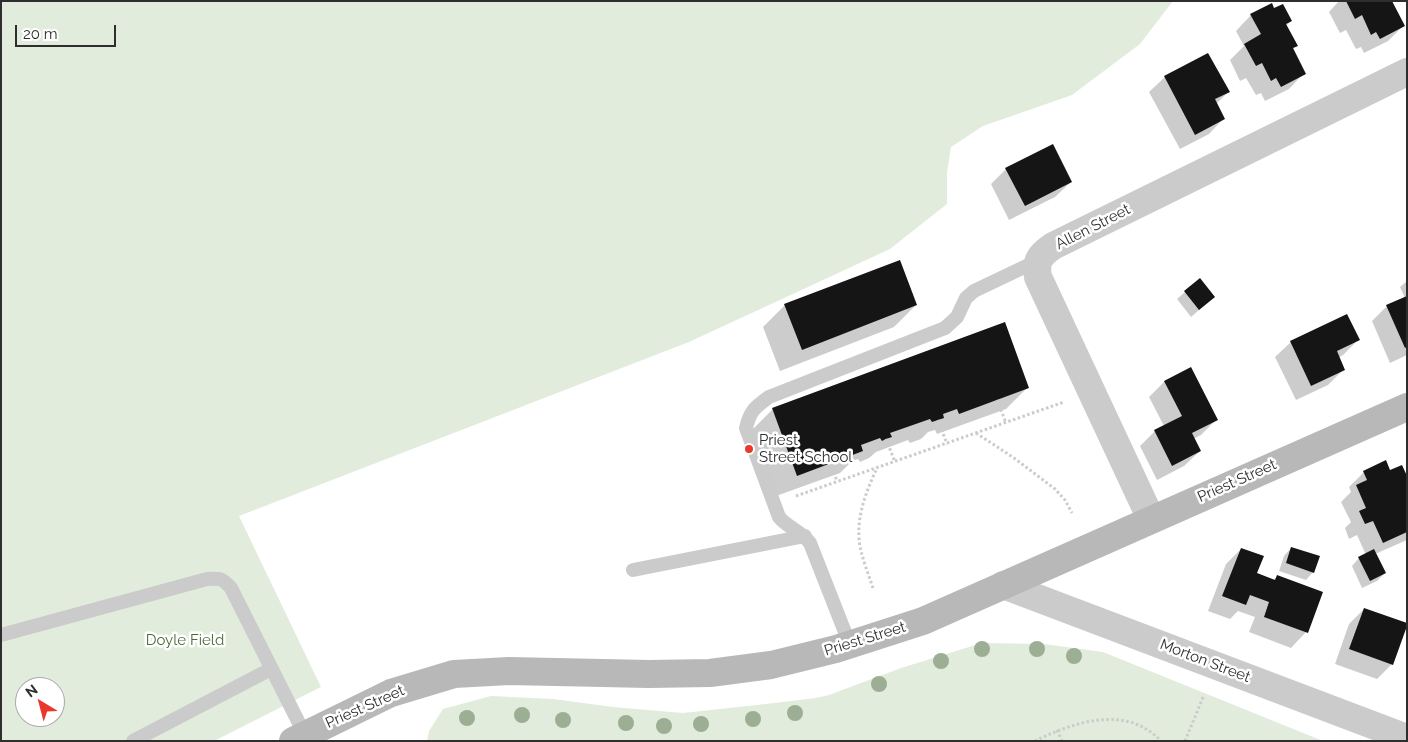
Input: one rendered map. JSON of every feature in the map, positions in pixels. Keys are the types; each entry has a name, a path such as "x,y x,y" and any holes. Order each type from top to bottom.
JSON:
{"main road":[{"name":"Priest Street","path":"299,738 391,693 454,674 509,671 649,674 710,673 771,665 850,644 923,621 1407,407"}],"street":[{"name":"Allen Street","path":"1038,260 1053,246 1407,72"},
{"path":"1038,260 1036,268 1038,277 1151,519"},
{"name":"Morton Street","path":"1002,585 1407,738"}],"lane":[{"path":"850,644 810,543 805,536 785,524 779,517 746,428 749,416 769,398 945,328 957,317 966,298 974,291 1038,260"},
{"path":"633,570 805,536"},
{"path":"1,635 207,579 218,578 225,581 231,588 271,669 299,738"},
{"path":"133,741 271,669"}],"path":[{"path":"774,504 1092,394"},
{"path":"996,400 1006,423"},
{"path":"938,420 947,444"},
{"path":"976,433 1014,458 1055,489 1065,500 1072,513"},
{"path":"886,439 895,462"},
{"path":"830,464 837,482"},
{"path":"873,588 861,550 859,529 861,509 877,468"},
{"path":"1185,741 1206,692"},
{"path":"1035,741 1057,730 1087,721 1106,719 1134,723 1156,735 1161,741"},
{"path":"1057,730 1062,741"}],"green space":[{"name":"Doyle Field","path":"1,1 1173,1 1140,44 1072,95 983,126 951,147 947,173 947,204 890,249 689,342 239,516 321,687 214,741 1,741"},
{"path":"982,643 1044,644 1103,652 1323,741 427,741 429,731 443,709 491,696 553,699 613,707 683,713 829,695 901,668"}],"building":[{"path":"1346,1 1392,1 1405,26 1380,39 1376,32 1371,35 1362,15 1355,19"},
{"path":"1272,3 1274,8 1283,4 1292,21 1286,24 1298,46 1293,48 1306,74 1281,87 1276,78 1271,81 1262,63 1256,66 1244,44 1261,34 1250,14"},
{"path":"1208,53 1230,92 1215,99 1225,119 1195,135 1164,76"},
{"path":"1053,144 1072,182 1025,206 1005,168"},
{"path":"900,260 917,305 802,350 784,304"},
{"path":"1200,278 1215,297 1199,310 1184,291"},
{"path":"1407,296 1407,347 1405,348 1386,305"},
{"path":"1347,314 1360,340 1337,351 1345,370 1311,386 1290,341"},
{"name":"Priest Street School","path":"1005,322 1029,388 959,414 957,409 943,414 944,418 932,422 930,419 890,433 892,437 882,441 880,438 861,445 863,451 797,476 772,408"},
{"path":"1191,367 1218,420 1192,433 1201,451 1172,466 1154,430 1182,416 1164,381"},
{"path":"1386,460 1390,470 1402,465 1407,476 1407,532 1383,543 1373,521 1365,524 1359,511 1366,508 1356,485 1367,480 1363,471"},
{"path":"1291,547 1320,556 1314,573 1286,563"},
{"path":"1241,548 1264,556 1257,573 1275,580 1277,575 1323,592 1308,633 1264,617 1269,602 1250,595 1246,605 1222,596"},
{"path":"1374,549 1386,573 1370,581 1358,557"},
{"path":"1364,608 1407,623 1393,665 1349,649"}],"place":[{"name":"Priest Street School","path":"749,449"}]}
